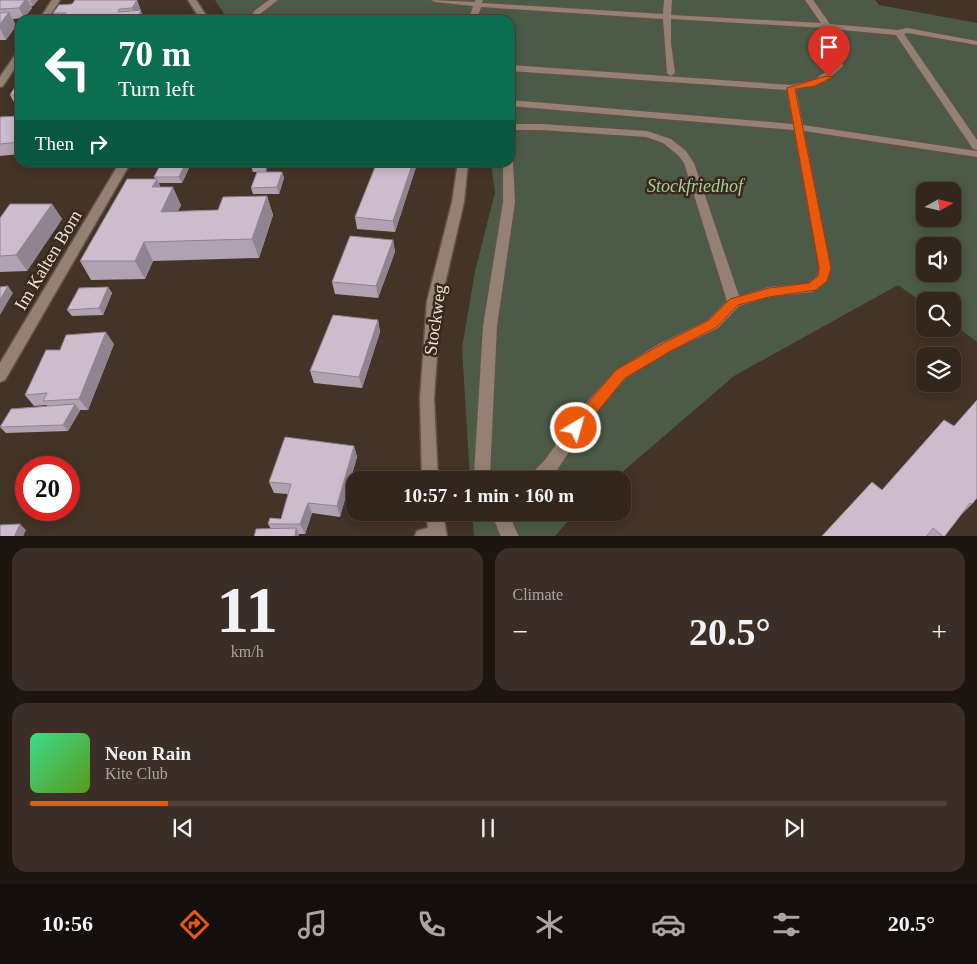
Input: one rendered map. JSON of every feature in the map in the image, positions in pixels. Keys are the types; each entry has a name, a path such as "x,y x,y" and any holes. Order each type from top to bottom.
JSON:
{"street":[{"path":"46,15 56,0"},
{"path":"192,0 202,15"},
{"path":"256,15 274,0"},
{"path":"435,0 479,2 667,19 827,26 899,33 907,30 977,43"},
{"path":"668,0 668,44 671,73"},
{"path":"515,68 791,88 812,84 829,77 839,66 827,26 809,0"},
{"path":"475,15 479,2"},
{"path":"899,33 977,147"},
{"path":"0,84 15,62"},
{"path":"544,471 585,415 621,374 664,348 713,324 734,302 769,292 812,287 823,278 825,268 791,88"},
{"path":"515,103 799,127 977,154"},
{"path":"515,127 541,126 647,134 667,141 682,153 689,164 734,302"},
{"name":"Im Kalten Born","path":"0,376 123,167"},
{"name":"Stockweg","path":"430,471 427,398 434,301 458,202 462,167"},
{"path":"482,471 484,401 490,326 509,202 508,167"},
{"path":"433,536 434,521"},
{"path":"505,521 510,536"}],"green space":[{"name":"Stockfriedhof","path":"215,0 875,0 879,5 977,23 977,342 961,330 961,292 916,292 916,298 898,285 734,376 623,471 469,471 462,348 475,271 495,193 492,167 515,167 515,15 225,15"},
{"path":"473,521 568,521 555,536 474,536"}],"building":[{"path":"0,0 25,0 19,8 0,9"},
{"path":"75,0 137,0 132,8 119,9 118,12 141,10 138,15 65,15 66,13 53,13 59,5 72,4"},
{"path":"9,12 0,24 0,13"},
{"path":"15,87 15,94 10,95"},
{"path":"15,116 15,142 0,144 0,117"},
{"path":"159,167 184,167 179,177 154,177"},
{"path":"375,167 411,167 393,221 355,217"},
{"path":"257,172 282,172 277,187 251,188"},
{"path":"127,179 157,179 152,187 173,187 161,212 218,210 223,197 267,196 252,239 144,242 135,261 80,261"},
{"path":"10,204 52,204 16,255 0,256 0,218"},
{"path":"350,236 393,240 376,286 332,282"},
{"path":"8,286 0,300 0,287"},
{"path":"108,287 99,308 67,310 79,288"},
{"path":"333,315 378,320 359,377 310,371"},
{"path":"106,332 79,399 43,401 47,393 25,395 46,350 60,350 66,335"},
{"path":"977,400 977,498 972,504 970,503 945,536 933,528 927,536 822,536 872,482 882,490 944,420 954,426"},
{"path":"75,404 63,425 0,427 11,409"},
{"path":"285,437 354,446 337,506 308,503 300,524 268,524 270,518 281,519 291,484 269,482"},
{"path":"20,524 14,536 0,536 0,525"},
{"path":"296,528 295,536 254,536 256,529"}],"route":[{"path":"576,428 621,374 664,348 713,324 734,302 769,292 812,287 823,278 825,268 791,88 812,84 829,77"}]}
